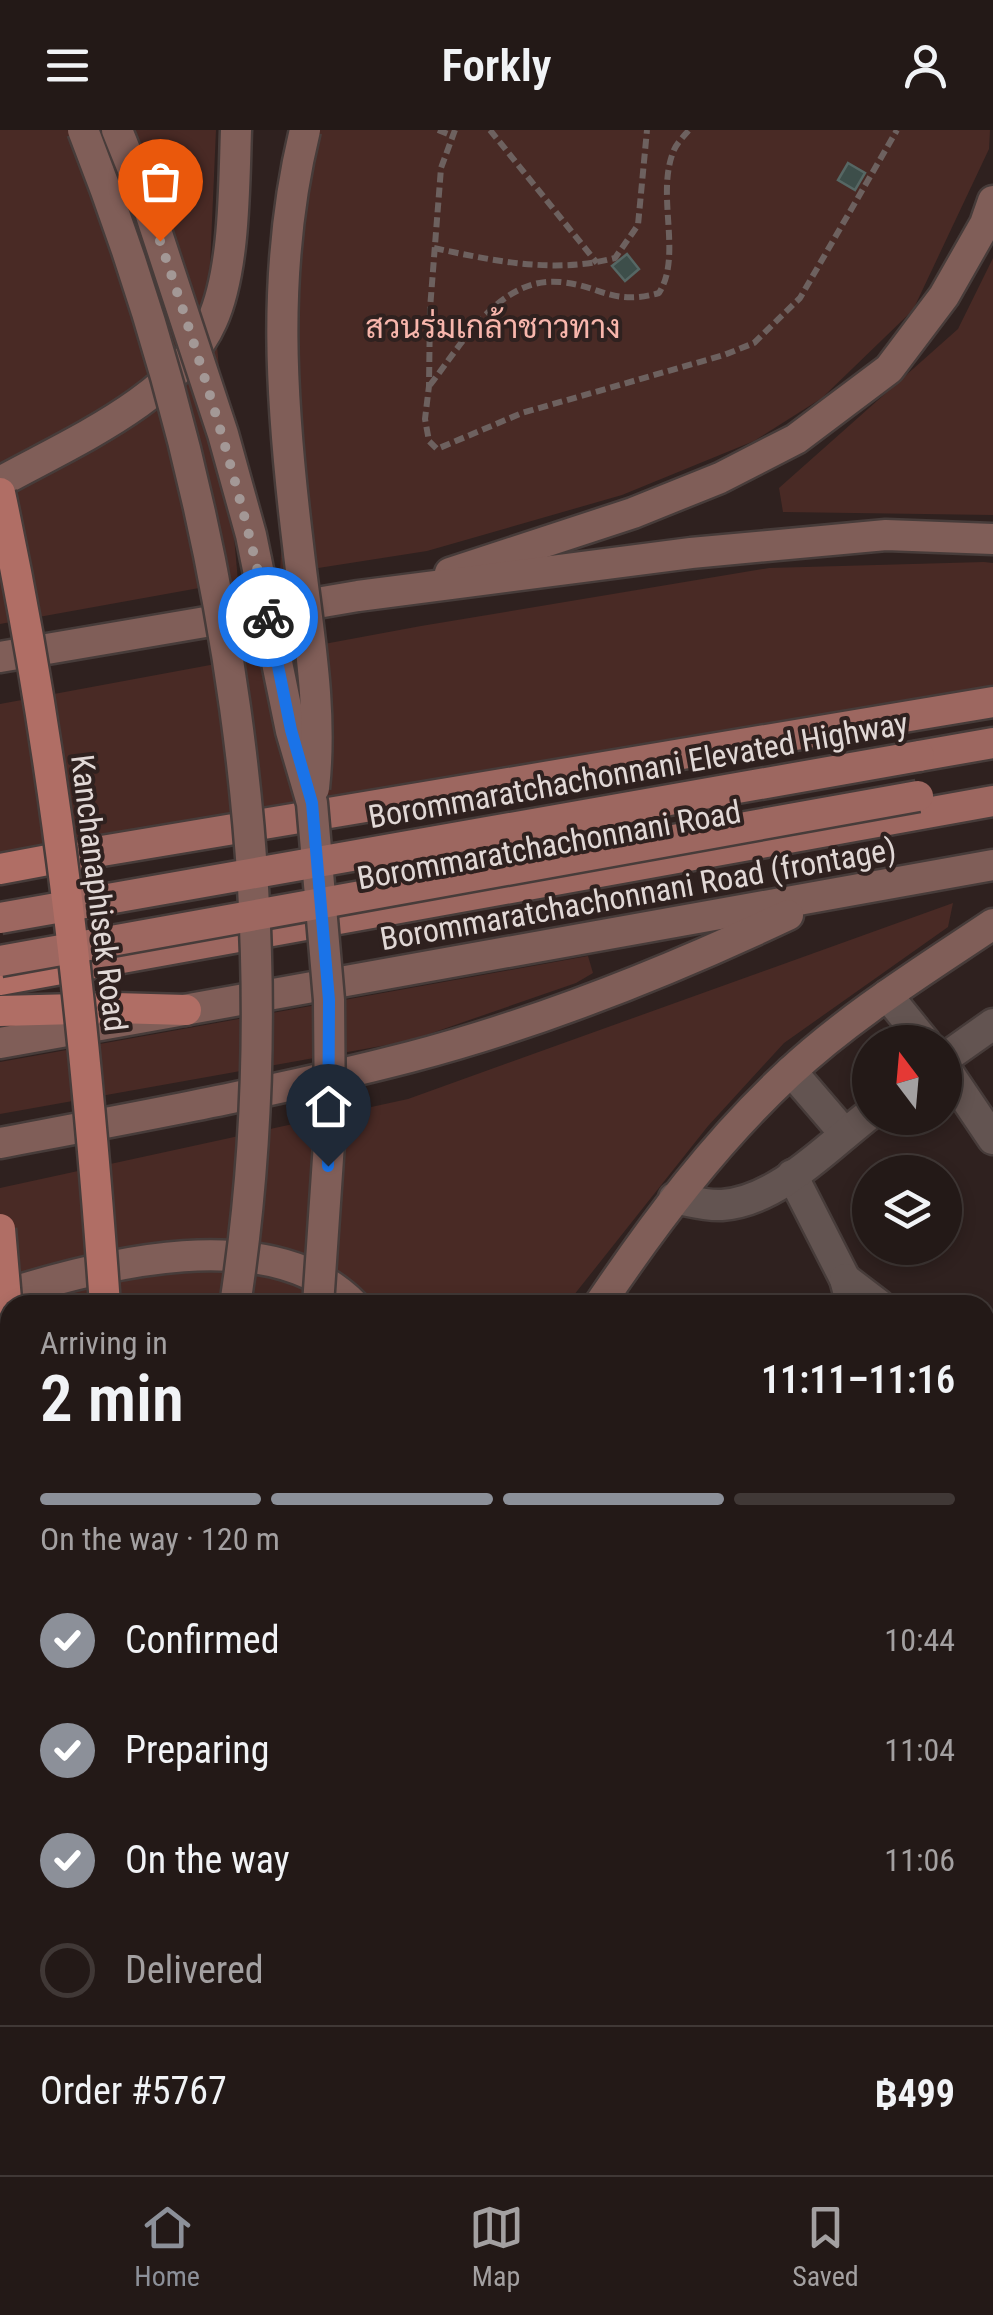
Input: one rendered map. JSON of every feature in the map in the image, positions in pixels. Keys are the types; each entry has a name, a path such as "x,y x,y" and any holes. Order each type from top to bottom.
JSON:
{"highway":[{"name":"Kanchanaphisek Road","path":"0,493 17,572 56,826 84,1044 104,1295"},
{"name":"Borommaratchachonnani Road","path":"0,869 48,860"},
{"name":"Borommaratchachonnani Road","path":"0,980 62,969"},
{"path":"0,1011 186,1010"},
{"path":"0,1229 6,1295"}],"main road":[{"path":"83,130 126,247 177,419 230,674 254,892 256,1034 250,1165 236,1295"},
{"path":"117,130 150,212 223,434 251,535 291,730 312,803 329,1000 330,1129 319,1295"},
{"path":"0,482 102,425 187,362 213,321 223,283 234,207 236,130"},
{"path":"305,130 284,244 280,324 285,436 316,695 318,751 312,803"},
{"path":"408,590 486,559 633,513 720,478 796,439 890,369 944,296 985,224 993,201"},
{"path":"0,657 358,596 812,540 886,535 993,539"},
{"name":"Borommaratchachonnani Road","path":"48,860 993,702"},
{"name":"Borommaratchachonnani Elevated Highway","path":"0,918 993,742"},
{"path":"0,961 993,782"},
{"name":"Borommaratchachonnani Road","path":"62,969 993,801"},
{"name":"Borommaratchachonnani Road (frontage)","path":"0,1042 993,865"},
{"path":"0,1143 191,1107 412,1056 539,1018 746,935 827,896"},
{"path":"606,1295 674,1198 731,1131 791,1071 887,995 993,924"},
{"path":"3,1295 51,1280 154,1260 218,1256 272,1260 310,1272 344,1295"}],"street":[{"path":"887,995 911,1025"},
{"path":"962,1046 993,1024"},
{"path":"791,1071 844,1134"},
{"path":"962,1093 993,1139"},
{"path":"674,1198 715,1206 737,1203 766,1191 852,1128"},
{"path":"792,1174 849,1292"}],"path":[{"path":"438,130 454,133 441,168 434,248 425,419 436,450 522,412 754,343 800,298 897,130"},
{"path":"490,130 597,263"},
{"path":"434,248 508,264 597,263 615,258 638,224 647,130"},
{"path":"429,386 483,316 525,287 558,282 634,300 659,293 668,279 666,186 674,149 688,130"}],"green space":[{"path":"0,130 216,130 210,267 238,581 0,624"},
{"name":"สวนร่มเกล้าชาวทาง","path":"315,130 990,130 989,149 913,310 822,398 754,441 622,495 427,551 280,574 298,207"},
{"path":"993,258 993,515 783,512 779,488 958,329"},
{"path":"993,563 993,689 0,864 0,704 421,626 769,568"},
{"path":"953,903 948,927 784,1043 708,1126 574,1295 0,1295 0,1188 408,1099"},
{"path":"588,956 593,973 576,983 409,1041 0,1114 0,1062"}],"building":[{"path":"848,163 865,173 855,190 838,180"},
{"path":"627,254 639,269 625,281 612,266"}],"way so far":[{"path":"160,241 223,434 251,535 268,617"}],"route":[{"path":"268,617 291,730 312,803 329,1000 328,1166"}]}
